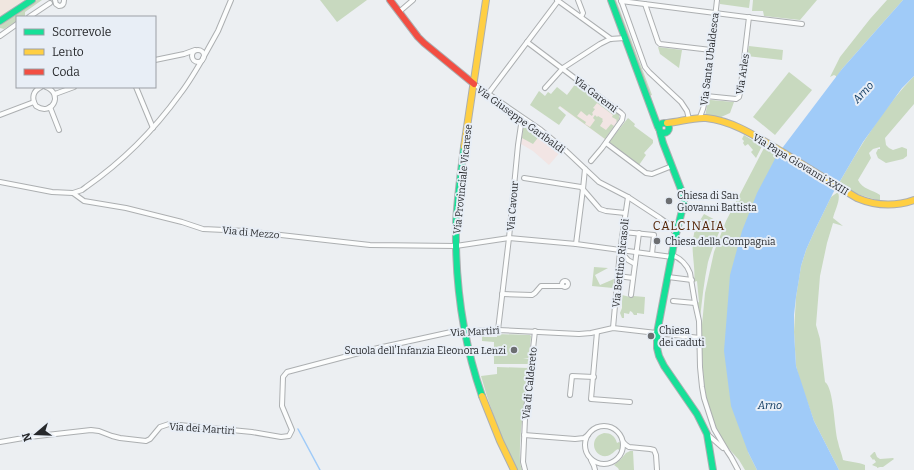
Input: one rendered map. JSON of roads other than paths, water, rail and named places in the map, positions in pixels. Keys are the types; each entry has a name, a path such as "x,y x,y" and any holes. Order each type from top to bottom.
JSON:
{"main road":[{"path":"0,22 32,0"},
{"name":"Via Giuseppe Garibaldi","path":"390,0 424,43 474,84"},
{"name":"Via Provinciale Vicarese","path":"486,0 459,186 456,225 459,297 464,331 474,374 487,411 514,470"},
{"path":"611,0 652,111 664,128 665,147 684,201 668,276 666,300 657,333 657,350 662,361 697,414 707,434 713,470"},
{"name":"Via Papa Giovanni XXIII","path":"664,128 689,119 715,119 730,122 866,202 879,205 896,205 914,200"}],"street":[{"path":"31,16 54,2 59,6 62,5 64,0"},
{"path":"73,193 86,188 132,150 153,128 181,94 203,59 218,31 231,0"},
{"path":"399,12 413,0"},
{"path":"488,94 557,0 611,39"},
{"path":"578,0 583,13 581,17"},
{"path":"657,6 658,0"},
{"name":"Via Santa Ubaldesca","path":"700,118 706,96 717,0"},
{"path":"689,119 687,111 681,102 645,67 621,1 802,24"},
{"path":"645,4 660,44 711,50"},
{"name":"Via Arles","path":"706,96 736,99 739,97 749,17"},
{"path":"0,36 16,26"},
{"path":"545,88 563,68 600,44 611,39 625,38"},
{"path":"527,42 563,68"},
{"path":"156,60 184,54 210,46"},
{"path":"197,50 203,53 203,59"},
{"path":"193,60 192,53 197,50"},
{"path":"184,54 193,60 196,64 196,70"},
{"path":"193,60 198,62 203,59"},
{"name":"Via Garemi","path":"563,68 623,115 622,120 591,161"},
{"name":"Via Giuseppe Garibaldi","path":"474,84 541,130 564,149 599,182 628,197 673,228 676,236"},
{"path":"39,88 34,94 33,99 36,106 42,109 50,107 55,102 55,94 48,88"},
{"path":"55,94 71,88"},
{"path":"136,88 153,128"},
{"path":"0,115 34,102"},
{"path":"50,107 59,130"},
{"name":"Via Cavour","path":"498,330 522,118"},
{"path":"606,143 646,173 652,174 672,166"},
{"path":"576,244 585,169"},
{"path":"524,178 581,187 600,209 625,213"},
{"name":"Via di Mezzo","path":"0,182 52,192 73,193 84,201 151,214 203,229 246,231 370,245 456,246 509,238 576,244 672,256"},
{"name":"Via Bettino Ricasoli","path":"613,328 628,197"},
{"path":"665,222 669,223 676,221 683,209"},
{"path":"623,232 654,235 652,254"},
{"path":"631,294 639,233"},
{"path":"621,250 627,259 635,264"},
{"path":"672,256 678,258 686,266 690,273 699,321 702,388 704,398 714,429 738,470"},
{"path":"618,276 633,278"},
{"path":"668,276 692,280"},
{"path":"502,294 532,295 542,286 562,286"},
{"path":"673,301 695,303"},
{"path":"613,328 700,338"},
{"name":"Via Martiri","path":"293,370 408,341 451,332 498,330 579,334 613,328"},
{"name":"Via di Caldereto","path":"524,470 524,435 535,331"},
{"path":"597,332 592,400 630,402"},
{"name":"Via dei Martiri","path":"0,442 91,430 120,438 146,441 150,439 160,427 169,424 286,437 291,434 292,430 282,406 283,378 286,373 293,370"},
{"path":"570,395 572,376 594,377"},
{"path":"524,435 575,439 584,438 597,428 612,428 619,434 622,440 629,447 654,450 656,455 657,470"},
{"path":"707,434 727,451"},
{"path":"588,435 585,443 587,454 599,464 605,464 617,459 623,447 622,440"},
{"path":"575,439 581,442 594,464 595,470"}],"water":[{"name":"Arno","path":"903,0 914,0 914,76 902,88 863,142 833,193 806,250 801,266 796,297 794,332 796,366 814,421 839,470 757,470 748,452 731,406 724,351 730,275 742,231 757,193 777,155 842,69"}],"waterway":[{"path":"298,429 320,470"}],"place":[{"name":"Chiesa di San Giovanni Battista","path":"669,201"},
{"name":"Chiesa della Compagnia","path":"657,241"},
{"name":"Chiesa dei caduti","path":"651,336"},
{"name":"Scuola dell'Infanzia Eleonora Lenzi","path":"514,350"}],"district":[{"name":"CALCINAIA","path":"689,226"}]}
